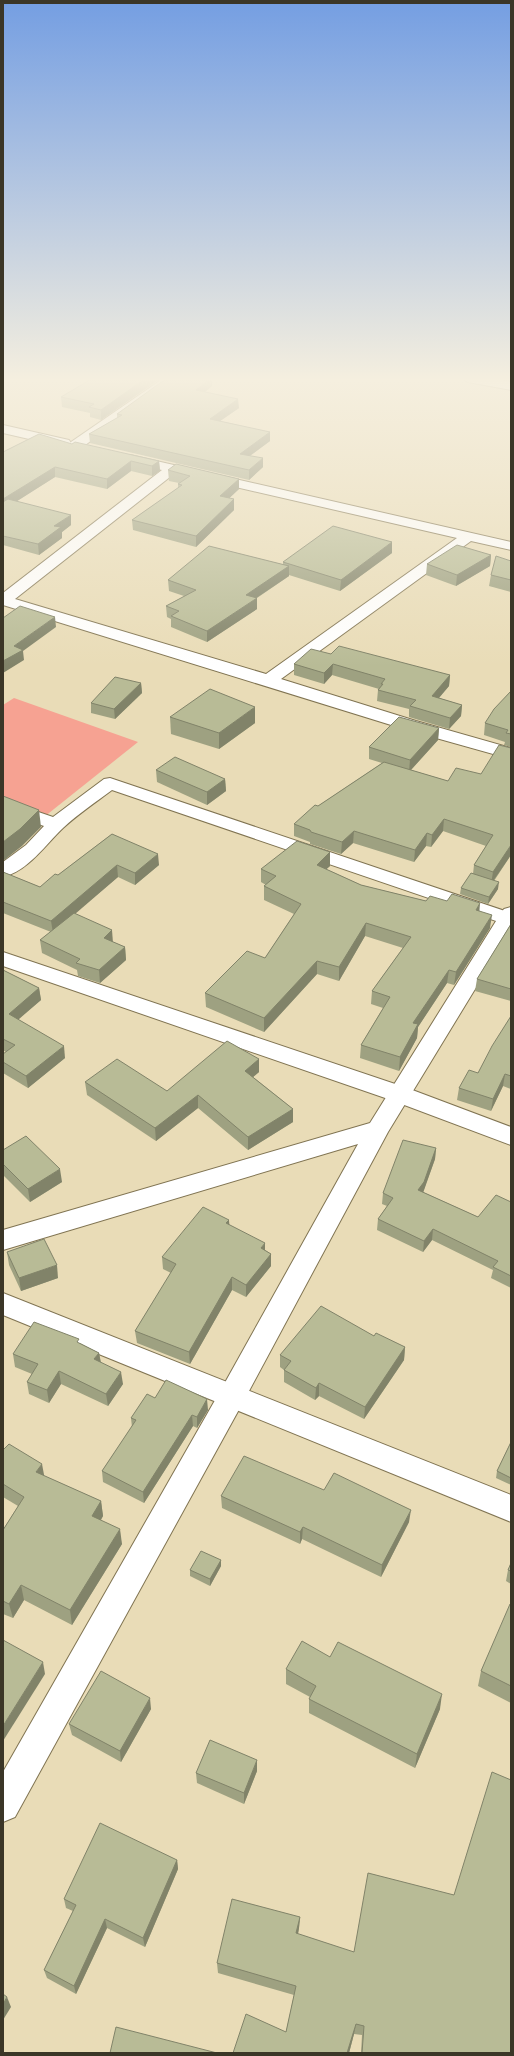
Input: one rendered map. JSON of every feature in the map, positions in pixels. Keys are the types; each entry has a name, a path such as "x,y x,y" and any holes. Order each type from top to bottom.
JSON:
{"street":[{"path":"3,600 166,474"},
{"path":"194,474 511,546"},
{"path":"268,680 444,552 468,537"},
{"path":"3,600 268,680 410,725 511,754"},
{"path":"3,871 33,849 56,824 110,782 510,917 378,1129 232,1396 3,1805"},
{"path":"3,806 56,824"},
{"path":"3,959 399,1094 511,1136"},
{"path":"3,1240 378,1129"},
{"path":"3,1304 511,1509"}],"shaded area":[{"path":"14,698 138,742 44,817 3,800 3,705"}],"building":[{"path":"3,474 44,474 3,499"},
{"path":"85,474 114,474 107,479"},
{"path":"182,474 218,474 239,479 220,496 234,499 196,536 132,520 182,485 178,484 190,476"},
{"path":"8,499 71,515 54,526 61,527 38,544 3,536 3,502"},
{"path":"333,526 392,542 341,580 283,562"},
{"path":"457,545 491,555 457,575 427,564"},
{"path":"209,546 289,566 246,595 257,598 207,631 171,616 179,611 166,606 196,590 168,580"},
{"path":"496,556 511,561 511,580 491,575"},
{"path":"20,606 55,617 14,646 23,650 3,661 3,618"},
{"path":"339,646 450,675 432,696 462,705 450,718 410,706 416,700 378,690 385,679 333,664 324,673 294,664 311,649 331,654"},
{"path":"115,677 141,683 114,709 91,703"},
{"path":"210,689 255,707 219,733 170,717"},
{"path":"511,691 511,734 506,733 508,730 485,723 494,709"},
{"path":"399,717 439,728 410,760 369,747"},
{"path":"499,745 511,748 511,845 493,872 474,865 493,835 444,819 432,835 427,833 415,850 354,831 342,842 311,832 310,830 294,824 315,805 318,806 384,762 448,781 456,768 481,774"},
{"path":"175,757 225,779 207,792 156,770"},
{"path":"3,796 39,810 20,829 3,842"},
{"path":"112,834 158,854 135,873 117,865 51,921 3,902 3,872 40,887 55,874 58,875"},
{"path":"297,841 330,852 317,865 361,885 426,901 430,896 447,901 452,894 480,903 476,910 492,915 456,972 449,970 413,1023 418,1024 400,1057 361,1045 390,997 372,991 411,937 366,923 339,967 317,961 264,1018 205,993 247,951 265,958 301,904 264,886 276,876 261,869"},
{"path":"471,873 499,882 489,897 461,888"},
{"path":"74,913 112,930 104,938 125,947 99,970 76,963 80,959 40,940"},
{"path":"511,924 511,989 477,979"},
{"path":"3,970 39,988 9,1014 64,1046 26,1076 3,1062 3,1054 15,1045 3,1039"},
{"path":"511,1016 511,1076 505,1074 493,1099 459,1088 469,1070 478,1073 492,1046"},
{"path":"227,1041 259,1059 245,1071 293,1109 248,1137 198,1095 155,1128 85,1082 117,1059 167,1091"},
{"path":"26,1136 60,1169 28,1189 3,1164 3,1150"},
{"path":"403,1140 436,1148 424,1182 418,1190 478,1217 496,1195 511,1202 511,1276 493,1267 498,1261 433,1229 424,1241 378,1219 393,1198 383,1193"},
{"path":"203,1207 229,1220 226,1223 265,1243 261,1248 271,1254 246,1285 232,1277 189,1352 135,1331 176,1264 162,1257"},
{"path":"44,1239 57,1265 19,1278 7,1252"},
{"path":"321,1306 374,1336 376,1333 405,1347 365,1407 319,1383 316,1388 284,1370 291,1361 280,1355"},
{"path":"34,1322 79,1339 77,1342 99,1353 94,1359 121,1372 106,1394 59,1371 47,1390 27,1382 38,1364 13,1354"},
{"path":"166,1380 207,1399 197,1417 192,1415 143,1492 102,1471 136,1420 131,1418 147,1394 155,1398"},
{"path":"511,1442 511,1478 497,1471"},
{"path":"9,1444 42,1464 36,1472 101,1501 92,1516 120,1529 70,1610 21,1585 9,1604 3,1601 3,1530 24,1497 3,1484 3,1450"},
{"path":"244,1456 324,1490 334,1473 411,1510 382,1565 303,1527 300,1532 221,1496"},
{"path":"201,1551 221,1560 210,1579 190,1570"},
{"path":"511,1563 511,1571 508,1570"},
{"path":"511,1604 511,1686 481,1671"},
{"path":"3,1640 43,1662 3,1726"},
{"path":"302,1641 330,1657 338,1642 442,1694 417,1754 309,1699 316,1686 286,1669"},
{"path":"101,1671 150,1698 120,1751 69,1724"},
{"path":"210,1740 257,1760 244,1793 196,1773"},
{"path":"492,1772 511,1780 511,2053 362,2053 364,2026 356,2024 347,2053 233,2053 246,2014 286,2032 296,1986 217,1963 232,1899 300,1917 296,1933 354,1952 368,1873 454,1895"},
{"path":"100,1823 177,1860 143,1938 105,1919 74,1986 44,1970 76,1905 64,1899"},
{"path":"3,1994 7,1997 3,2004"},
{"path":"116,2027 217,2053 110,2053"}]}
